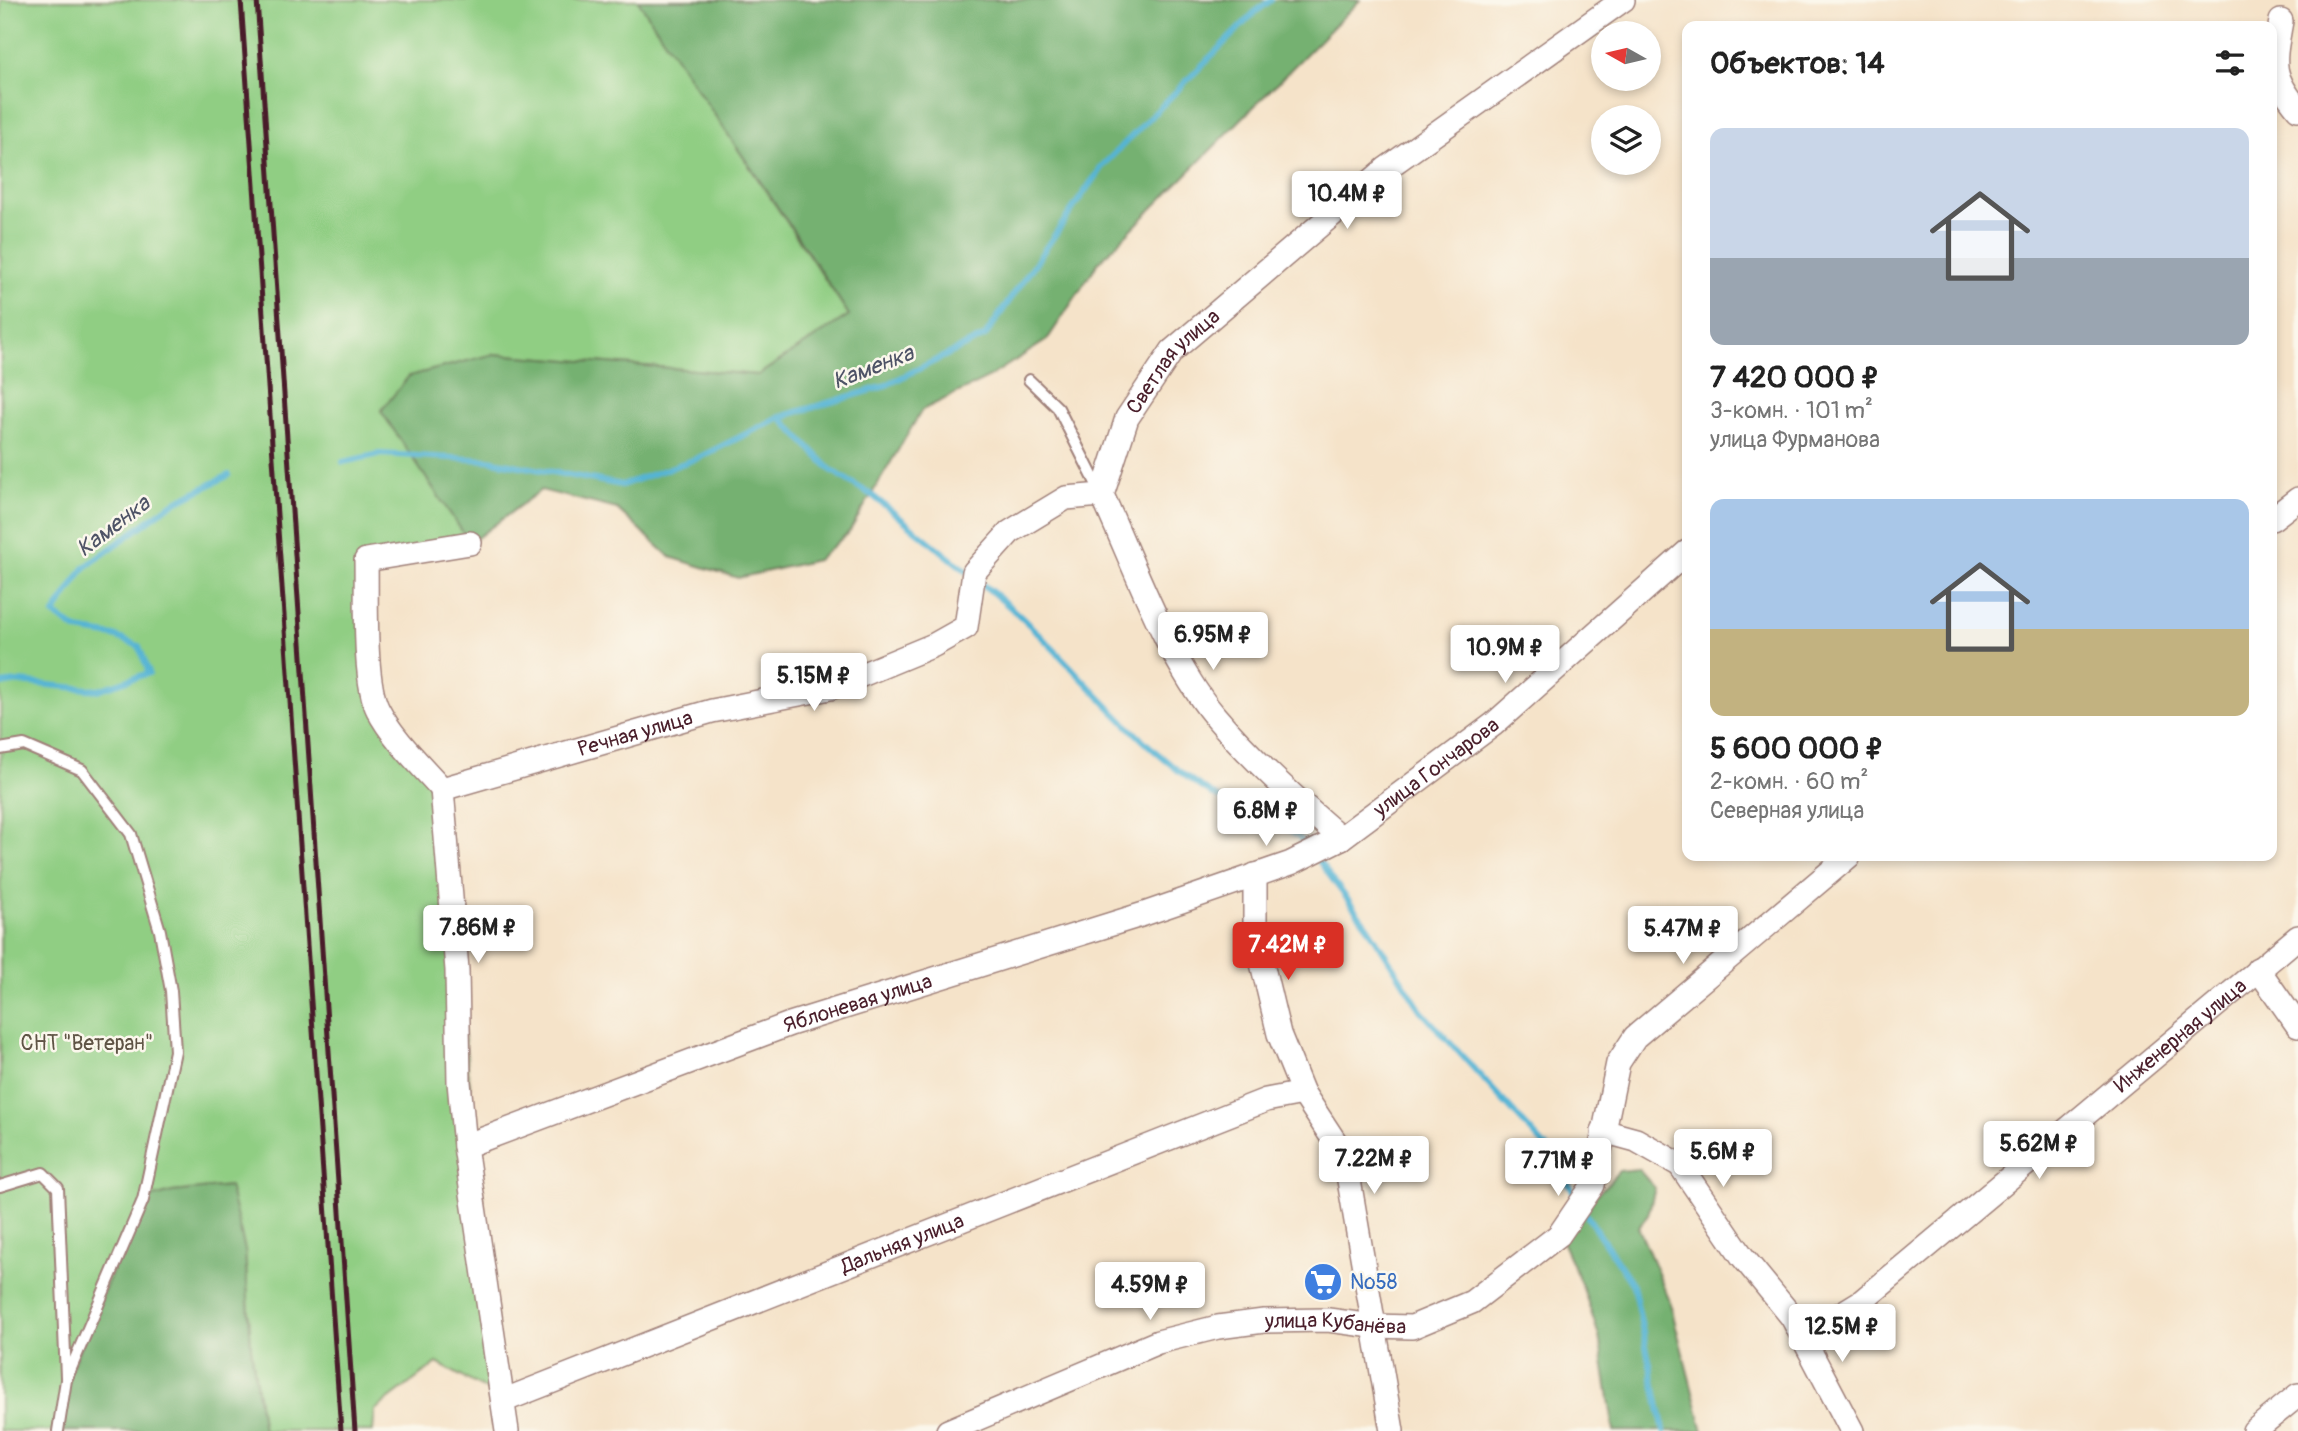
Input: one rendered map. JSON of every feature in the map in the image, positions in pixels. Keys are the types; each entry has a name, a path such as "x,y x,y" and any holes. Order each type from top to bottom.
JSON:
{"street":[{"name":"Светлая улица","path":"1102,495 1127,418 1172,351 1387,168 1623,0"},
{"path":"2277,49 2284,19"},
{"path":"2277,75 2286,95 2298,109"},
{"name":"Речная улица","path":"442,789 712,711 830,688 934,645 966,626 974,572 1010,532 1066,498 1102,495"},
{"path":"1102,495 1176,656 1213,713 1330,843"},
{"path":"2277,515 2298,499"},
{"path":"470,543 417,554 366,560 369,664 377,708 403,745 442,789 457,970 459,1082 465,1146 505,1400 507,1431"},
{"name":"улица Гончарова","path":"1291,863 1330,843 1494,724 1682,556"},
{"name":"улица Кубанёва","path":"948,1431 1158,1342 1218,1326 1264,1321 1328,1320 1373,1326 1412,1327 1472,1302 1559,1236 1593,1185 1618,1063 1635,1037 1843,861"},
{"name":"Яблоневая улица","path":"465,1146 790,1024 1144,914 1291,863"},
{"path":"1255,875 1255,934 1279,1034 1303,1093 1345,1157 1392,1431"},
{"name":"Инженерная улица","path":"1792,1317 1831,1320 1862,1301 2298,937"},
{"path":"2258,969 2298,1026"},
{"name":"Дальняя улица","path":"505,1400 1266,1100 1303,1093"},
{"path":"1603,1131 1636,1140 1680,1165 1742,1256 1792,1317 1852,1431"},
{"path":"2254,1431 2298,1395"}],"lane":[{"path":"1029,380 1058,408 1102,495"},
{"path":"0,749 23,745 82,770 131,834 160,931 171,991 175,1051 143,1200 66,1380"},
{"path":"0,1186 43,1173 58,1188 66,1380 58,1431"}],"green space":[{"name":"СНТ \"Ветеран\"","path":"1,0 638,0 849,315 758,375 494,354 470,543 366,560 377,708 442,789 457,970 505,1400 437,1363 375,1410 373,1431 263,1431 251,1348 245,1250 228,1186 172,1192 143,1200 58,1431 0,1431"},
{"path":"638,0 1360,0 1098,263 1047,340 986,379 922,410 849,532 817,560 738,578 670,557 617,509 541,490 470,543 381,411 409,376 494,354 758,375 849,315"},
{"path":"1638,1169 1655,1188 1648,1215 1638,1227 1669,1299 1703,1431 1614,1431 1599,1336 1583,1288 1559,1235 1619,1171"},
{"path":"229,1186 245,1250 251,1348 263,1431 58,1431 66,1380 143,1200 172,1192"}],"waterway":[{"name":"Каменка","path":"343,462 380,454 488,460 622,485 698,458 780,417 882,387 985,336 1103,165 1254,13 1271,0"},
{"path":"780,417 831,470 873,496 970,574"},
{"name":"Каменка","path":"0,684 19,682 98,690 149,673 139,646 114,636 77,630 54,614 84,568 170,505 229,475"},
{"path":"978,581 1038,633 1120,719 1179,771 1224,801 1288,830 1309,848"},
{"path":"1316,857 1368,927 1422,1012 1550,1152 1578,1200"},
{"path":"1583,1210 1633,1285 1664,1431"}],"railway":[{"path":"241,0 341,1431"},
{"path":"257,0 355,1431"}],"place":[{"name":"№58","path":"1323,1282"}]}
